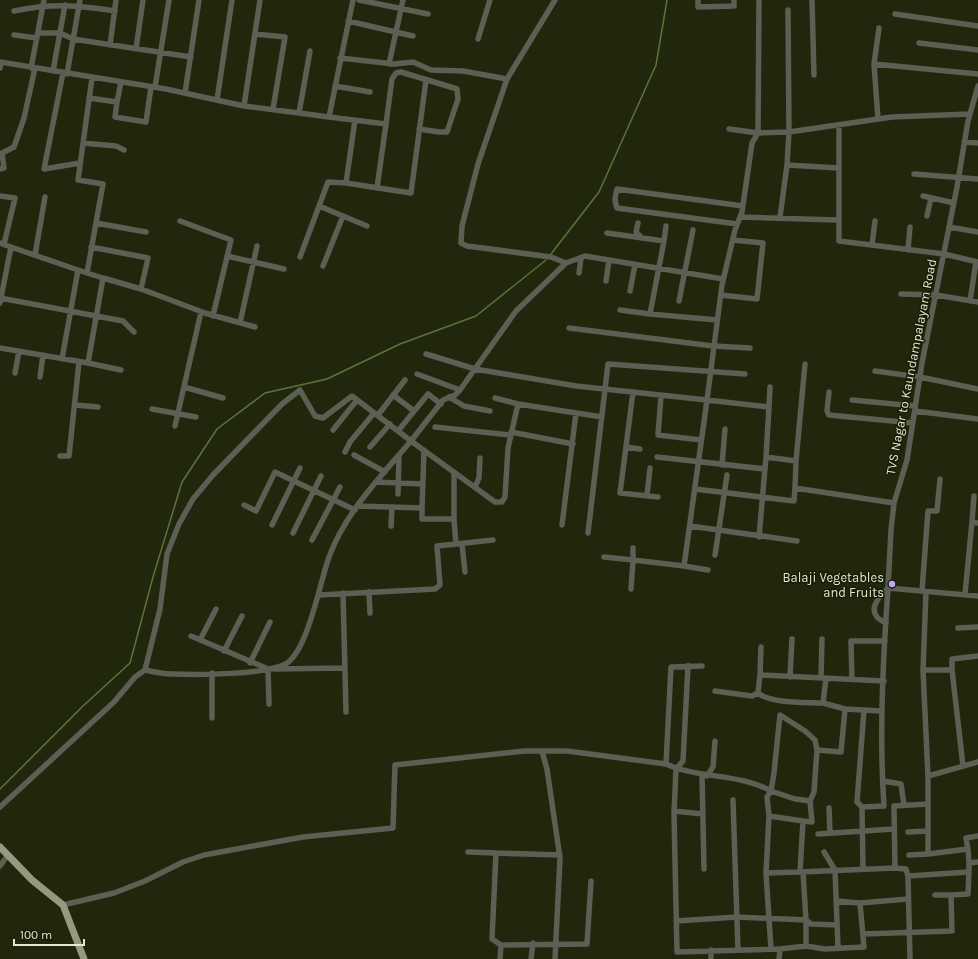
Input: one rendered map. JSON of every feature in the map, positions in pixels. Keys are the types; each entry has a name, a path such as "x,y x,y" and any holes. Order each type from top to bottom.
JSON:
{"main road":[{"path":"0,847 32,880 63,905 84,959"}],"street":[{"path":"110,45 116,0"},
{"path":"136,49 143,0"},
{"path":"121,82 115,117 146,122 161,52 169,0"},
{"path":"185,93 200,0"},
{"path":"217,100 232,0"},
{"path":"244,106 260,0"},
{"path":"330,117 340,58 353,0"},
{"path":"360,0 428,14"},
{"path":"388,64 403,0"},
{"path":"478,39 489,0"},
{"path":"547,0 552,6"},
{"path":"555,0 507,79 478,164 462,226 461,243 467,246 551,257 566,263"},
{"path":"698,0 698,7 734,6 734,0"},
{"path":"684,566 707,400 709,371 723,279 737,224 742,215 752,143 758,133 759,0"},
{"path":"812,0 814,75"},
{"path":"14,11 44,3 66,5 79,3 115,11"},
{"path":"0,169 4,168 2,153 14,147 24,118 37,36 44,3"},
{"path":"79,3 73,39 44,169 80,163"},
{"path":"53,71 66,5"},
{"path":"780,217 787,165 789,132 788,10"},
{"path":"895,14 978,26"},
{"path":"348,22 413,36"},
{"path":"878,119 874,64 879,28"},
{"path":"14,34 37,36 60,33 73,39 191,57"},
{"path":"255,34 285,37 273,109"},
{"path":"919,43 978,50"},
{"path":"299,113 310,51"},
{"path":"340,58 388,64 413,62 431,70 464,71 507,79"},
{"path":"0,68 1,62 153,87 244,106 386,124"},
{"path":"874,64 978,74"},
{"path":"377,188 392,78 396,73 401,72 457,89 458,99 447,132 420,129"},
{"path":"87,273 103,184 78,180 92,78"},
{"path":"300,257 328,182 346,183 411,193 426,80"},
{"path":"335,86 370,92"},
{"name":"TVS Nagar to Kaundampalayam Road","path":"884,806 882,781 881,711 884,681 890,530 894,503 907,460 920,377 959,177 964,142 978,86"},
{"path":"89,98 117,102"},
{"path":"729,129 758,133 789,132 878,119 970,114"},
{"path":"346,183 355,120"},
{"path":"839,125 839,241 944,254 977,262 970,300"},
{"path":"964,142 978,144"},
{"path":"83,143 116,146 124,150"},
{"path":"787,165 839,168"},
{"path":"914,174 978,179"},
{"path":"737,224 618,208 614,201 615,196 617,190 743,206"},
{"path":"0,196 15,198 2,244 87,273 141,289 213,316 256,327"},
{"path":"923,196 954,203"},
{"path":"35,255 45,197"},
{"path":"927,216 930,198"},
{"path":"319,206 367,226"},
{"path":"742,215 838,220"},
{"path":"323,266 342,216"},
{"path":"180,221 231,240 213,316"},
{"path":"872,245 875,221"},
{"path":"96,223 146,232"},
{"path":"638,223 636,232 642,238"},
{"path":"650,314 666,226"},
{"path":"908,250 910,227"},
{"path":"949,227 978,232"},
{"path":"679,301 693,230"},
{"path":"607,233 664,241"},
{"path":"721,295 757,299 763,243 733,240"},
{"path":"240,323 257,246"},
{"path":"0,303 11,247"},
{"path":"92,247 148,258 141,289"},
{"path":"227,256 284,269"},
{"path":"191,636 250,663 268,669 286,663 296,654 319,594 330,557 356,508 441,404 460,390 516,311 566,263 585,256 723,279"},
{"path":"579,273 581,258"},
{"path":"606,281 609,260"},
{"path":"630,291 635,265"},
{"path":"62,359 72,311 78,270"},
{"path":"88,364 104,278"},
{"path":"901,294 936,295 978,302"},
{"path":"0,298 124,321 134,332"},
{"path":"620,310 717,320"},
{"path":"175,426 201,312"},
{"path":"569,328 713,346 750,348"},
{"path":"0,348 121,370"},
{"path":"15,373 19,351"},
{"path":"426,354 475,369 576,386 769,407"},
{"path":"40,377 44,355"},
{"path":"60,456 69,456 79,362"},
{"path":"588,532 608,364 745,374"},
{"path":"695,489 794,501 796,461 805,364"},
{"path":"875,371 920,377 978,388"},
{"path":"416,374 460,390"},
{"path":"345,452 350,442 394,395 405,380"},
{"path":"184,387 223,398"},
{"path":"759,537 770,387"},
{"path":"0,807 114,702 135,677 145,670 160,609 168,554 179,524 193,499 213,475 282,404 300,390 315,416 323,418 352,396 495,502 502,502 505,497 508,448 518,404"},
{"path":"633,392 620,493 658,497"},
{"path":"830,392 827,411 829,415 913,423"},
{"path":"398,431 428,394 441,404"},
{"path":"394,395 414,411"},
{"path":"661,396 658,435 701,440"},
{"path":"449,398 464,406 490,411"},
{"path":"495,398 518,404 602,417"},
{"path":"333,430 357,400"},
{"path":"852,400 915,408 978,419"},
{"path":"75,405 98,407"},
{"path":"152,409 196,417"},
{"path":"562,525 576,413"},
{"path":"370,447 390,424"},
{"path":"435,427 511,434 572,444"},
{"path":"722,465 725,429"},
{"path":"626,447 640,449"},
{"path":"424,450 422,518 454,519"},
{"path":"354,455 385,472"},
{"path":"398,494 399,456"},
{"path":"657,457 765,469"},
{"path":"766,457 796,461"},
{"path":"475,487 479,478 480,458"},
{"path":"272,525 300,468"},
{"path":"647,495 650,468"},
{"path":"244,505 256,510 275,472 333,500 356,508 422,508"},
{"path":"454,472 454,519 465,572"},
{"path":"715,555 727,475"},
{"path":"292,533 321,476"},
{"path":"928,854 928,776 923,670 924,591 928,510 937,511 940,479"},
{"path":"376,482 423,484"},
{"path":"312,540 340,487"},
{"path":"795,488 894,503"},
{"path":"966,594 975,522 974,496"},
{"path":"391,526 392,507"},
{"path":"690,526 759,537 798,541"},
{"path":"319,594 435,589 440,585 437,546 493,540"},
{"path":"630,589 633,548"},
{"path":"604,557 708,570"},
{"path":"886,623 880,621 875,614 874,605 878,598 888,588 978,596"},
{"path":"369,592 370,613"},
{"path":"343,593 346,712"},
{"path":"200,640 216,609"},
{"path":"224,651 242,616"},
{"path":"250,663 270,622"},
{"path":"958,628 978,627"},
{"path":"790,677 792,639"},
{"path":"822,639 824,678 823,703"},
{"path":"852,680 851,641 885,640"},
{"path":"758,693 761,648"},
{"path":"963,766 952,659 978,656"},
{"path":"688,666 683,761 676,769 674,811 677,952 780,949 806,946 825,949 864,947 860,903"},
{"path":"666,764 670,667 702,666"},
{"path":"145,670 171,674 268,669 345,668"},
{"path":"268,669 269,704"},
{"path":"923,670 952,670"},
{"path":"212,673 212,718"},
{"path":"760,675 884,681"},
{"path":"714,691 752,696 758,693"},
{"path":"758,693 765,698 775,700 823,703 845,709 881,711"},
{"path":"817,750 841,752 845,709"},
{"path":"863,869 862,807 857,802 864,710"},
{"path":"769,816 812,822 810,801 814,792 817,750 815,740 805,731 780,715 776,761 771,791 767,797 769,816 766,873 771,949"},
{"path":"704,869 704,776 713,767 715,741"},
{"path":"63,905 114,893 156,876 183,862 204,855 303,837 393,828 395,765 524,751 567,751 666,764 676,769 704,776 758,783 771,791 795,799 810,801"},
{"path":"542,751 547,769 560,856 555,959"},
{"path":"928,776 978,762"},
{"path":"882,781 900,784 904,805"},
{"path":"733,800 738,950"},
{"path":"862,807 928,804"},
{"path":"894,806 895,868"},
{"path":"828,808 830,833"},
{"path":"674,811 703,814"},
{"path":"803,821 802,872 806,920 806,946"},
{"path":"818,834 894,829"},
{"path":"908,832 927,831"},
{"path":"935,895 968,894 969,863 966,838 978,836"},
{"path":"909,855 968,849"},
{"path":"468,852 560,856"},
{"path":"824,852 835,870 838,948"},
{"path":"496,854 492,939 501,945 533,943 587,944 591,881"},
{"path":"0,866 8,855"},
{"path":"969,863 978,862"},
{"path":"766,873 895,868 906,869 908,876 908,933 910,959"},
{"path":"908,876 969,872"},
{"path":"863,934 952,931 951,895"},
{"path":"836,900 860,903 908,899"},
{"path":"676,921 737,917 806,920 812,924 837,925"},
{"path":"530,959 533,943"},
{"path":"500,959 501,945"},
{"path":"779,959 780,949"},
{"path":"711,950 711,959"}],"waterway":[{"path":"551,254 599,192 656,65 667,0"},
{"path":"0,789 83,706 130,663 153,577 182,482 217,429 265,393 327,379 400,344 476,316 546,260"}],"place":[{"name":"Balaji Vegetables and Fruits","path":"892,584"}]}
